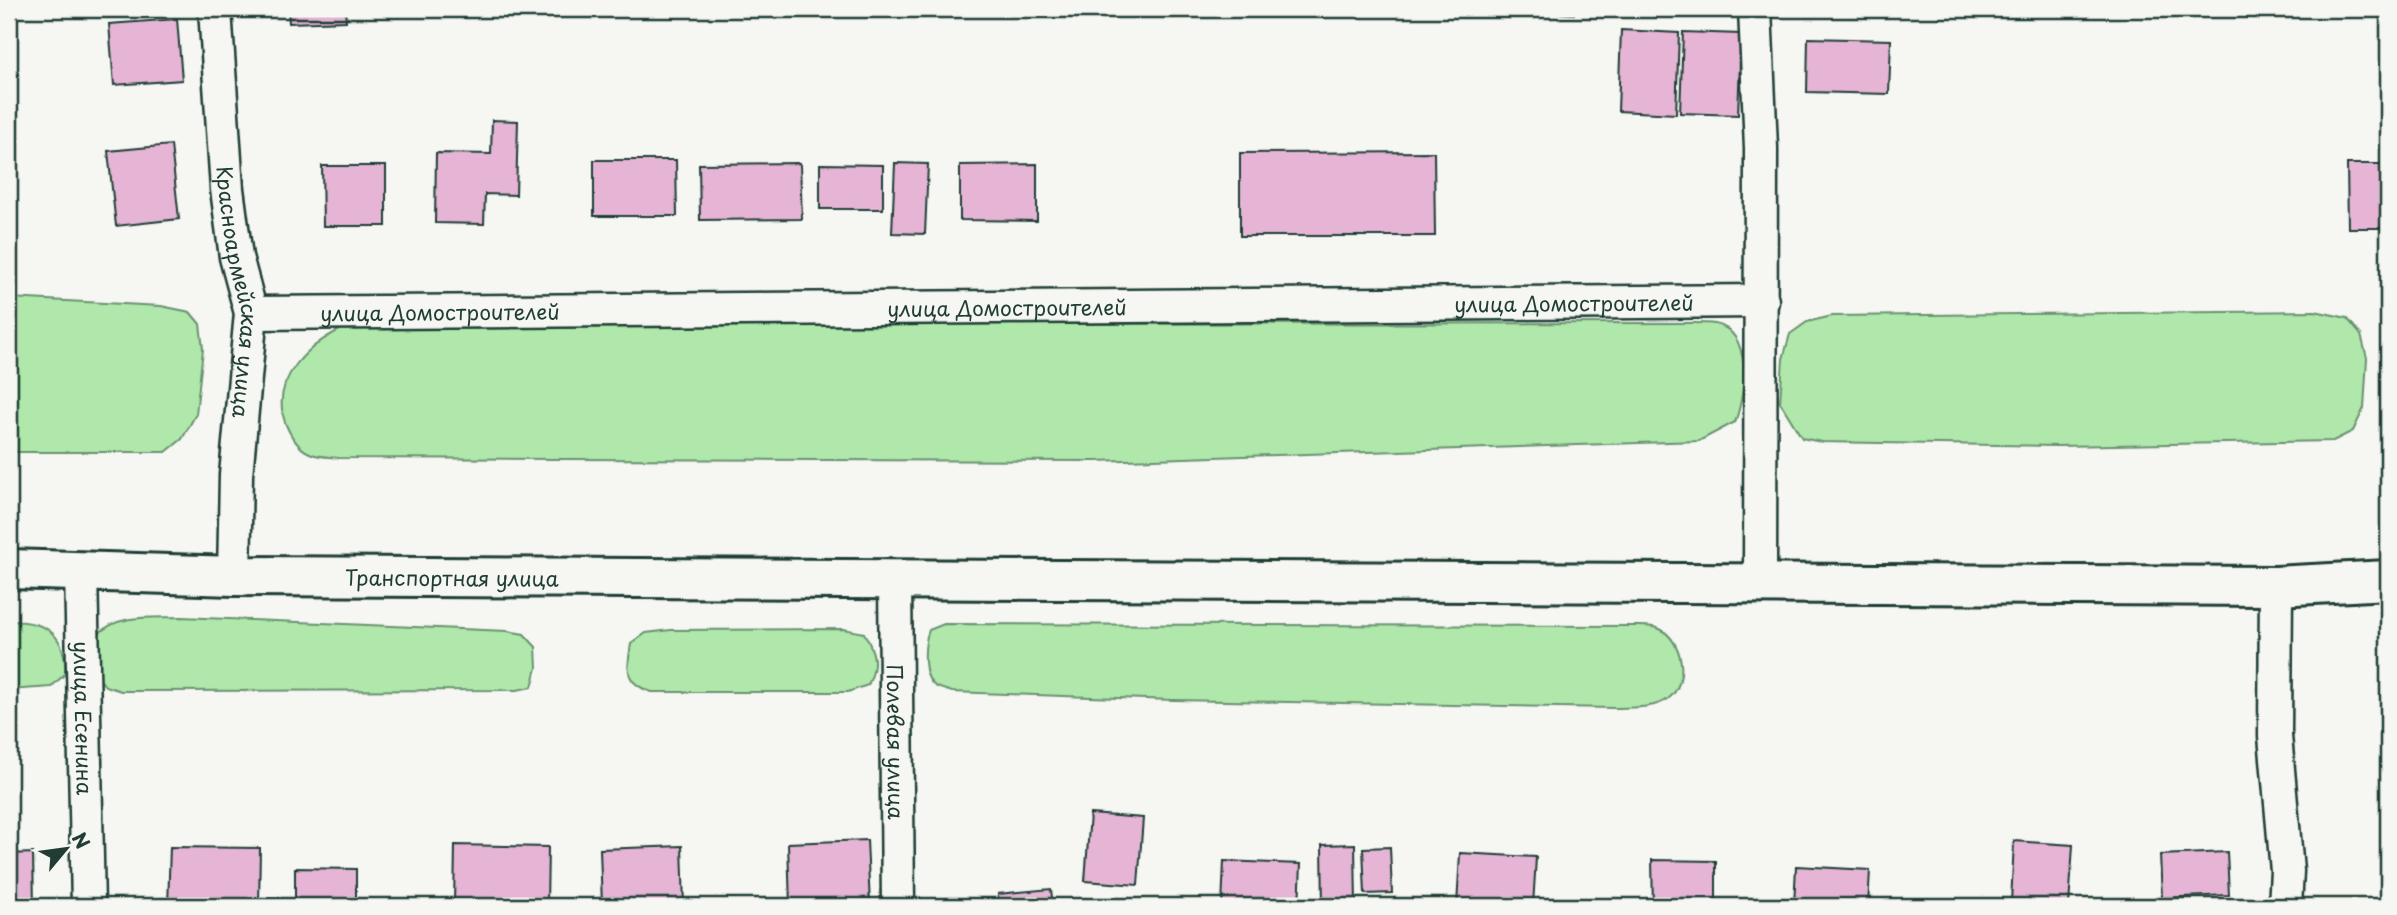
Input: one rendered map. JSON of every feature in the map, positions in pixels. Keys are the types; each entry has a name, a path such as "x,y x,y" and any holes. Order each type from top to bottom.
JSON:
{"main road":[{"name":"Транспортная улица","path":"9,569 234,576 1760,584 2276,586 2388,580"}],"street":[{"name":"Красноармейская улица","path":"215,9 227,189 236,257 251,313 236,475 234,576"},
{"path":"1755,9 1761,148 1760,584"},
{"name":"улица Домостроителей","path":"251,313 1762,301"},
{"name":"улица Есенина","path":"80,571 88,906"},
{"name":"Полевая улица","path":"895,578 898,906"},
{"path":"2276,586 2275,736 2287,871 2286,906"}],"green space":[{"path":"9,298 161,306 190,312 200,324 203,349 196,414 182,439 166,452 9,452"},
{"path":"2315,311 2347,318 2361,335 2367,358 2364,408 2353,431 2333,441 2058,446 1821,442 1802,438 1780,402 1783,359 1790,334 1807,322 1832,316"},
{"path":"1715,324 1727,329 1736,339 1743,366 1742,397 1735,422 1699,441 1095,461 339,458 315,455 300,447 287,427 282,410 283,393 296,364 322,341 351,325"},
{"path":"181,617 507,631 524,634 536,647 537,668 532,687 517,690 121,691 105,686 99,678 97,635 115,623 126,620"},
{"path":"9,621 44,627 58,640 65,660 65,674 51,687 9,690"},
{"path":"944,624 1646,626 1660,629 1674,643 1681,662 1681,673 1675,692 1668,699 1642,707 1615,708 1173,700 952,692 935,686 927,675 926,667 925,651 929,630"},
{"path":"843,629 864,633 874,659 868,685 848,692 652,692 636,684 629,674 631,644 646,633 671,630"}],"building":[{"path":"288,9 345,9 346,21 289,23"},
{"path":"1494,9 1575,9 1574,14"},
{"path":"177,19 182,80 114,85 109,24"},
{"path":"1621,30 1679,33 1676,114 1618,111"},
{"path":"1683,32 1741,34 1738,115 1680,113"},
{"path":"1808,38 1891,40 1889,94 1807,92"},
{"path":"492,120 518,121 516,195 485,194 484,224 435,223 436,153 491,154"},
{"path":"171,145 179,219 116,226 108,151"},
{"path":"1434,152 1435,236 1240,236 1240,153"},
{"path":"594,160 676,160 677,216 594,216"},
{"path":"800,163 802,219 700,220 699,164"},
{"path":"895,163 928,164 925,234 892,233"},
{"path":"820,164 883,165 883,209 820,209"},
{"path":"1037,164 1037,221 960,220 960,165"},
{"path":"2347,164 2388,164 2388,228 2348,228"},
{"path":"322,166 386,166 386,226 323,226"},
{"path":"1090,814 1143,818 1138,885 1085,881"},
{"path":"867,840 870,906 790,906 788,843"},
{"path":"2014,841 2073,845 2069,906 2011,903"},
{"path":"1355,844 1356,906 1323,906 1322,845"},
{"path":"455,845 548,847 547,906 454,906"},
{"path":"682,846 684,906 602,906 600,849"},
{"path":"170,847 260,848 259,906 168,906"},
{"path":"1390,847 1392,893 1365,894 1363,848"},
{"path":"2227,852 2229,895 2162,898 2160,855"},
{"path":"33,853 34,906 9,906 9,854"},
{"path":"1460,853 1536,857 1533,906 1457,906"},
{"path":"1652,860 1716,861 1716,906 1653,906"},
{"path":"1224,861 1301,864 1299,906 1222,906"},
{"path":"1796,866 1870,870 1868,906 1794,906"},
{"path":"295,868 356,869 356,906 295,906"},
{"path":"1051,889 1053,906 999,906 998,894"}]}
